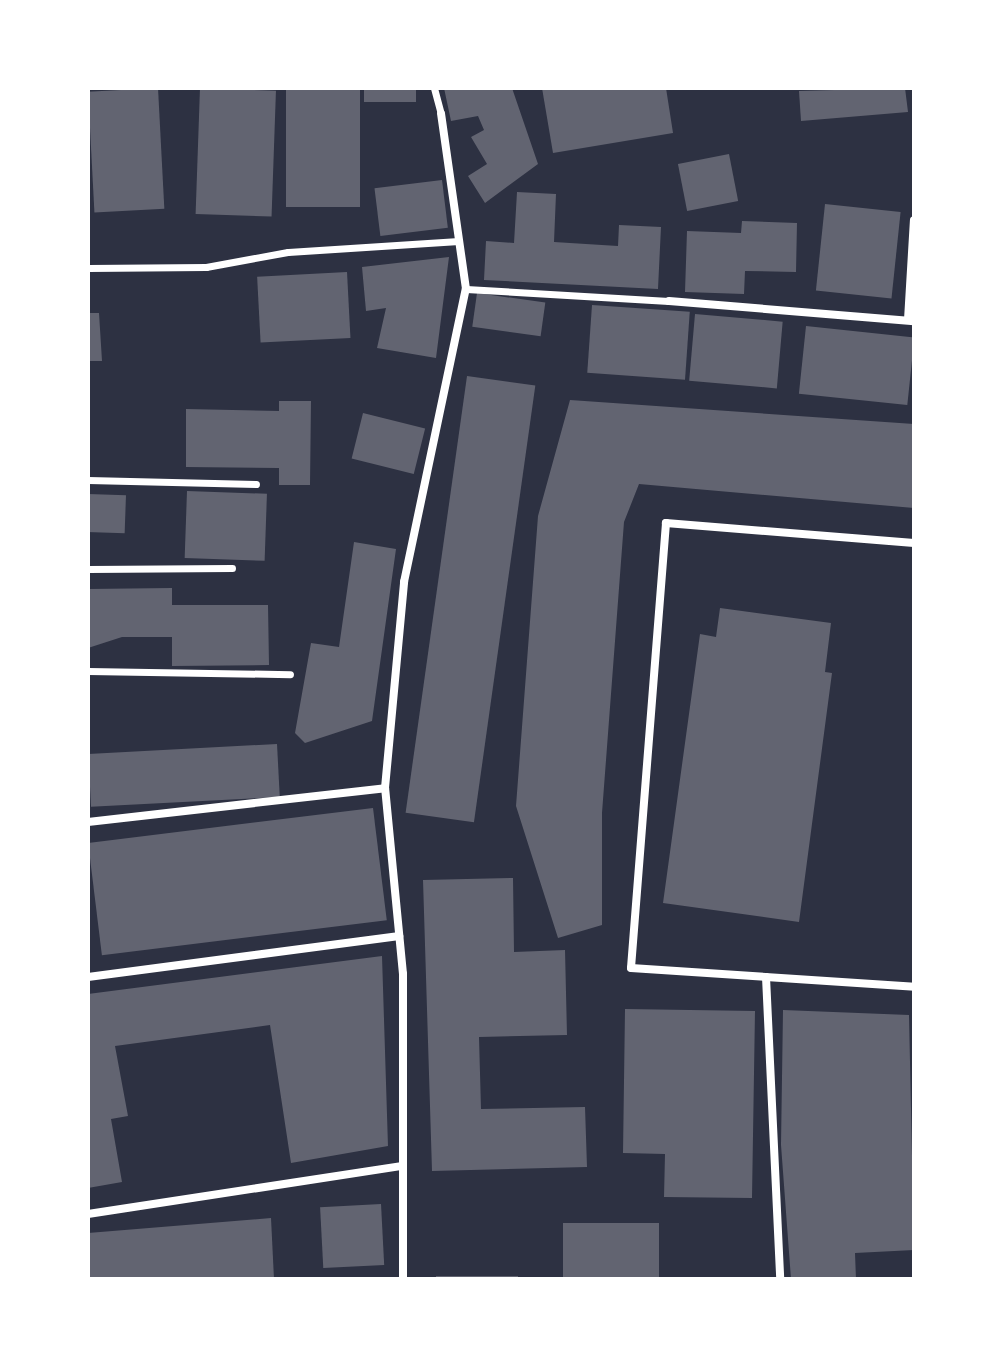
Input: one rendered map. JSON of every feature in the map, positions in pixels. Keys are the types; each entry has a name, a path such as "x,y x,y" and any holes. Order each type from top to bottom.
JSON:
{"street":[{"path":"403,1279 399,936 385,788 404,582 466,289 441,114 434,88"},
{"path":"466,289 911,320 914,220"},
{"path":"88,268 206,267 288,252 459,241"},
{"path":"88,480 256,484"},
{"path":"914,543 666,523 631,968 914,987"},
{"path":"88,569 232,568"},
{"path":"88,671 290,674"},
{"path":"88,822 385,788"},
{"path":"88,977 399,936"},
{"path":"766,977 780,1279"},
{"path":"88,1214 402,1166"}],"building":[{"path":"158,88 164,209 94,212 88,92"},
{"path":"200,88 276,91 272,217 196,214"},
{"path":"286,88 360,88 360,207 286,207"},
{"path":"364,88 416,88 416,102 364,102"},
{"path":"444,88 512,88 538,164 485,203 468,176 487,164 471,137 484,130 478,116 451,121"},
{"path":"542,88 666,88 673,133 553,153"},
{"path":"905,88 908,112 801,121 799,91"},
{"path":"729,154 738,201 687,211 678,164"},
{"path":"442,180 448,228 380,236 375,188"},
{"path":"517,192 556,194 554,242 618,246 619,225 661,227 658,289 484,280 486,241 514,243"},
{"path":"825,204 901,212 891,298 816,291"},
{"path":"742,221 797,223 796,272 745,271 744,294 685,292 687,231 741,233"},
{"path":"449,257 436,358 377,348 386,308 366,311 362,267"},
{"path":"347,272 350,338 261,343 257,277"},
{"path":"477,293 545,303 541,336 472,327"},
{"path":"592,305 690,312 685,380 587,373"},
{"path":"88,313 99,313 102,361 88,361"},
{"path":"695,314 783,322 777,388 689,381"},
{"path":"806,326 914,337 907,405 799,394"},
{"path":"467,376 535,386 474,822 406,813"},
{"path":"570,400 914,424 914,508 639,484 624,522 602,813 602,925 558,938 516,806 538,516"},
{"path":"279,401 311,401 310,485 279,485 279,468 186,467 186,409 279,411"},
{"path":"363,413 425,428 414,474 352,459"},
{"path":"187,491 267,494 265,561 185,558"},
{"path":"88,494 126,495 125,533 88,532"},
{"path":"354,542 396,549 372,721 305,743 295,733 311,643 339,647"},
{"path":"172,588 172,605 268,605 269,665 172,666 172,637 122,637 88,648 88,589"},
{"path":"720,608 831,623 825,672 832,673 799,922 663,903 700,634 716,637"},
{"path":"277,744 280,797 91,807 88,754"},
{"path":"373,808 387,920 102,955 88,843"},
{"path":"513,878 514,952 565,950 567,1035 479,1037 481,1109 585,1107 587,1167 432,1171 423,880"},
{"path":"382,956 388,1146 291,1163 270,1025 115,1046 128,1116 111,1119 122,1182 88,1188 88,994"},
{"path":"625,1009 755,1011 752,1198 664,1197 665,1154 623,1153"},
{"path":"783,1010 909,1015 914,1250 855,1253 856,1279 791,1279 781,1145"},
{"path":"381,1204 384,1265 323,1268 320,1207"},
{"path":"271,1218 274,1279 88,1279 88,1233"},
{"path":"563,1223 659,1223 659,1279 563,1279"},
{"path":"436,1276 518,1276 518,1279 436,1279"}]}
